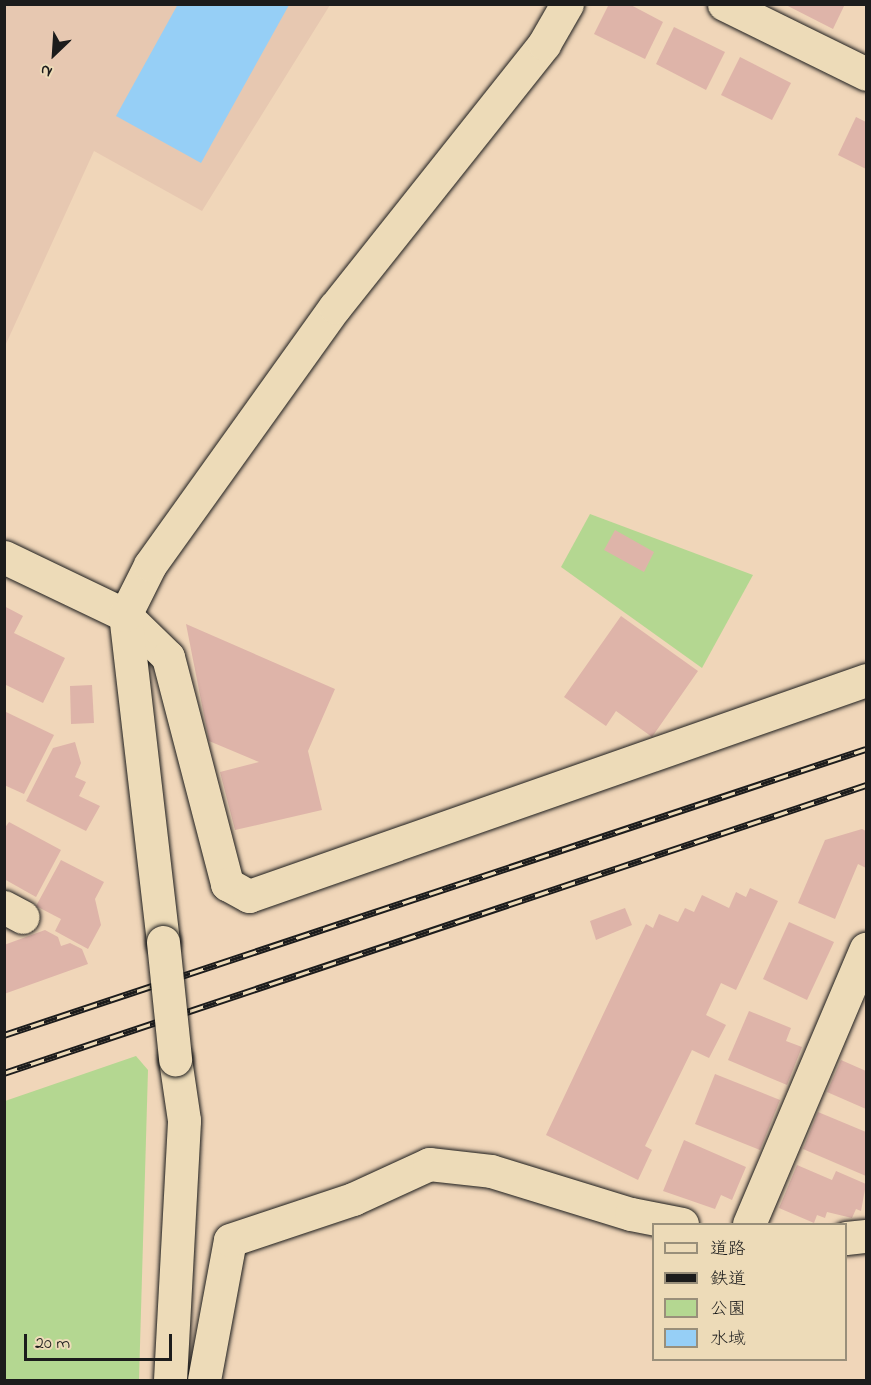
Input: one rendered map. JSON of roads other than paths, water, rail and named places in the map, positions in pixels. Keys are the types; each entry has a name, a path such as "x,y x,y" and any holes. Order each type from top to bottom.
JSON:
{"street":[{"path":"170,1380 184,1120 175,1059 125,615 150,565 335,307 544,44 567,4"},
{"path":"724,4 867,74"},
{"path":"4,557 125,615 168,657 227,884 249,896 867,680"},
{"path":"749,1223 867,949"},
{"path":"204,1380 230,1240 353,1199 429,1164 490,1171 632,1214 677,1223"},
{"path":"847,1238 867,1236"}],"water":[{"path":"178,4 289,5 201,163 116,116"}],"railway":[{"path":"4,1035 866,749"},
{"path":"4,1073 866,785"}]}
